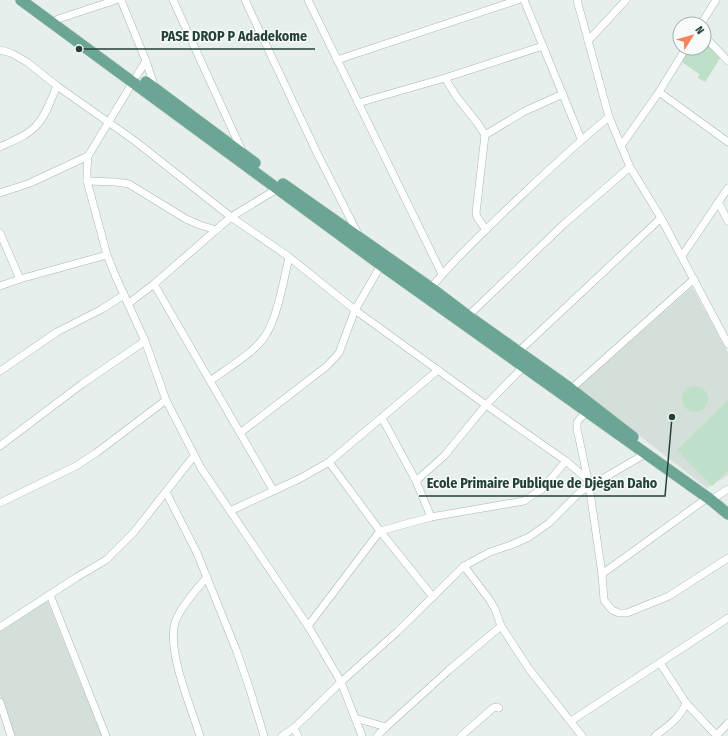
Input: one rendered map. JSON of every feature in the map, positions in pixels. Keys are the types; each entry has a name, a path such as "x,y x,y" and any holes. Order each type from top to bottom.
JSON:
{"main road":[{"path":"21,0 135,79 155,89 285,185 359,236 372,247 570,389 702,489 728,514"},
{"path":"33,0 97,48 277,189 381,265 645,454 711,499 728,505"}],"street":[{"path":"58,18 116,0"},
{"path":"121,0 146,61 155,89"},
{"path":"173,0 244,155"},
{"path":"245,0 317,153 359,236"},
{"path":"308,0 442,274"},
{"path":"337,60 518,0"},
{"path":"524,0 581,139"},
{"path":"577,0 609,117 630,167 661,218 728,344"},
{"path":"588,41 626,0"},
{"path":"706,16 716,0"},
{"path":"712,45 728,62"},
{"path":"358,103 445,78 543,46"},
{"path":"0,50 11,53 26,62 57,86 135,141 231,217 289,257 355,310 566,461 588,482"},
{"path":"621,146 659,92 681,56"},
{"path":"146,61 88,156 86,169 87,181 107,255 145,341 166,400 194,456 308,626 341,682 362,736"},
{"path":"445,78 456,96 478,124 484,135 476,213 486,230"},
{"path":"0,147 30,132 35,127 43,115 57,86"},
{"path":"659,92 728,142"},
{"path":"484,135 525,111 563,94"},
{"path":"431,288 442,274 486,230 581,139 609,117"},
{"path":"0,193 30,183 88,156"},
{"path":"468,316 564,224 630,167"},
{"path":"87,181 129,184 186,219 216,230"},
{"path":"682,256 728,188"},
{"path":"128,304 154,284 231,217 277,189"},
{"path":"718,202 728,221"},
{"path":"518,352 661,218"},
{"path":"0,233 20,279"},
{"path":"0,286 107,255"},
{"path":"210,381 256,347 265,336 272,323 289,257"},
{"path":"240,433 327,366 335,358 339,353 355,310 381,265"},
{"path":"570,389 694,279"},
{"path":"154,284 273,490"},
{"path":"0,371 57,332 102,309 124,295"},
{"path":"0,446 82,384 145,341"},
{"path":"416,481 444,456 486,405 524,366"},
{"path":"230,510 301,478 329,462 438,370"},
{"path":"0,502 76,466 96,453 166,400"},
{"path":"586,412 577,422 576,426 588,482 602,574 604,600 612,610 619,613 627,613 669,596 728,558"},
{"path":"382,418 416,481 431,517"},
{"path":"282,736 294,728 341,682 397,632 464,566 490,552 529,537 549,523 588,482 645,454"},
{"path":"0,627 106,560 134,532 194,456"},
{"path":"308,626 380,531 431,517 524,501 542,489 566,461"},
{"path":"329,462 380,531 433,596"},
{"path":"602,574 711,499 728,489"},
{"path":"166,492 191,539 207,577 239,659 264,736"},
{"path":"464,566 489,599 495,609 501,626 529,669 582,736"},
{"path":"200,736 176,661 172,643 177,618 207,577"},
{"path":"50,595 106,736"},
{"path":"571,721 728,618"},
{"path":"377,736 449,670 501,626"},
{"path":"660,663 686,703 716,736 728,723"},
{"path":"0,702 11,736"},
{"path":"655,736 668,726 683,710 686,703"},
{"path":"461,736 493,708 500,708"},
{"path":"355,718 386,727"},
{"path":"294,728 298,736"}],"shaded area":[{"path":"692,287 728,353 728,475 707,488 578,388"},
{"path":"47,600 102,736 13,736 0,694 0,629"}],"green space":[{"path":"712,46 721,57 705,82 698,78 699,74 679,60 682,56 712,56"},
{"path":"695,386 704,390 708,399 704,408 695,412 686,408 682,399 686,390"},
{"path":"728,400 728,470 712,486 677,450"}],"place":[{"name":"PASE DROP P Adadekome","path":"79,49"},
{"name":"Ecole Primaire Publique de Djègan Daho","path":"672,417"}]}
